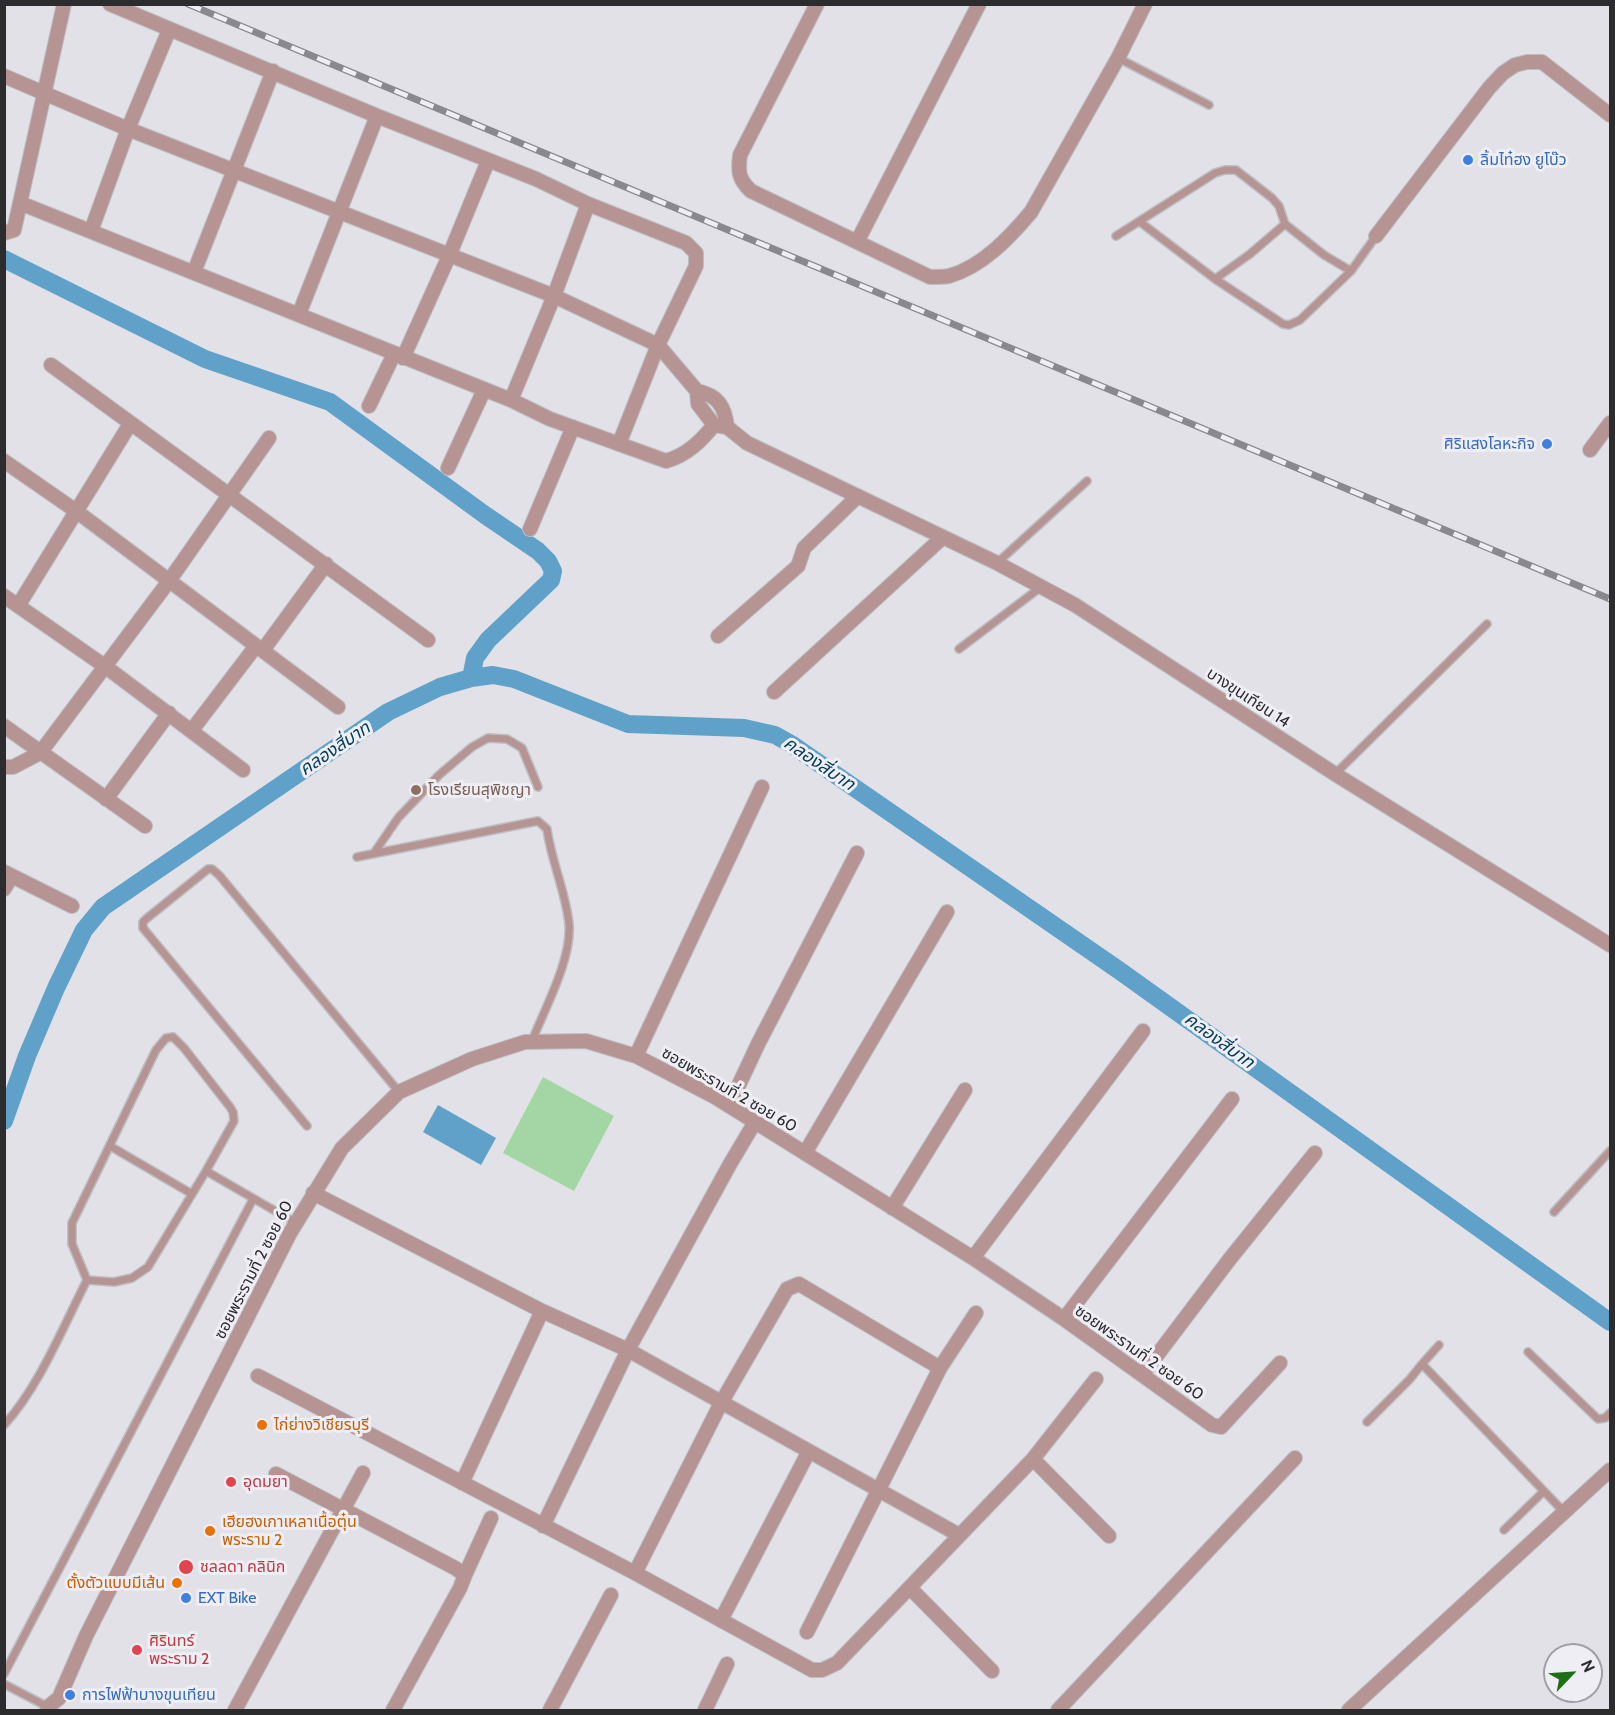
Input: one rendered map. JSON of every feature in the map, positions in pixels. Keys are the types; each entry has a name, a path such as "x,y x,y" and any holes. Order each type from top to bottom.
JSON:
{"street":[{"path":"4,232 14,230 64,4"},
{"path":"110,4 686,243 696,253 696,266 658,345 619,444"},
{"path":"817,4 740,155 738,170 741,182 751,191 930,277 948,276 972,266 997,247 1030,212 1118,58 1145,4"},
{"path":"856,242 979,4"},
{"path":"91,231 128,129 169,30"},
{"path":"1376,236 1489,88 1503,73 1515,65 1542,62 1611,115"},
{"path":"194,272 273,71"},
{"path":"4,76 128,129 554,296 658,345 697,391 698,404 725,429 675,459 666,461 550,419 511,400 20,203"},
{"path":"299,314 377,116"},
{"path":"369,406 399,356 449,256 488,161"},
{"path":"511,400 554,296 588,204"},
{"path":"51,365 428,640"},
{"path":"448,468 483,390"},
{"path":"1590,450 1611,423"},
{"path":"18,606 130,424"},
{"path":"530,530 573,427"},
{"name":"บางขุนเทียน 14","path":"725,429 747,443 997,563 1075,605 1335,774 1611,945"},
{"path":"4,767 13,767 40,753 169,581 269,438"},
{"path":"4,461 76,511 338,707"},
{"path":"718,636 798,566 804,548 858,496"},
{"path":"774,692 942,537"},
{"path":"192,730 326,564"},
{"path":"4,597 106,667 243,770"},
{"path":"106,799 169,713"},
{"path":"4,726 145,826"},
{"path":"636,1056 762,788"},
{"path":"729,1106 758,1044 857,853"},
{"path":"4,889 8,874 72,906"},
{"path":"805,1153 947,912"},
{"path":"973,1258 1143,1031"},
{"name":"ซอยพระรามที่ 2 ซอย 60","path":"54,1707 86,1636 296,1223 342,1148 399,1092 472,1059 525,1041 586,1041 636,1056 729,1106 973,1258 1064,1319 1212,1425 1221,1427 1280,1363"},
{"path":"892,1208 965,1090"},
{"path":"1064,1319 1232,1099"},
{"path":"543,1526 628,1350 755,1122"},
{"path":"1142,1375 1229,1260 1315,1153"},
{"path":"313,1193 542,1311 628,1350 958,1535"},
{"path":"635,1573 721,1403 787,1289 795,1285 802,1286 940,1368"},
{"path":"462,1483 542,1311"},
{"path":"807,1632 940,1368 976,1313"},
{"path":"258,1376 635,1573 812,1670 822,1671 837,1663 1033,1459 1096,1379"},
{"path":"721,1620 810,1451"},
{"path":"1058,1710 1295,1458"},
{"path":"1033,1459 1109,1536"},
{"path":"1349,1710 1611,1470"},
{"path":"235,1710 363,1473"},
{"path":"276,1474 465,1575"},
{"path":"393,1710 460,1588 491,1518"},
{"path":"910,1588 992,1671"},
{"path":"550,1710 611,1594"},
{"path":"705,1710 727,1664"}],"lane":[{"path":"1118,58 1209,105"},
{"path":"1116,236 1215,173 1236,170 1272,198 1279,206 1285,224 1324,255 1351,271"},
{"path":"1140,222 1215,279 1282,324 1289,325 1300,320 1351,271 1376,236"},
{"path":"1215,279 1250,254 1285,224"},
{"path":"997,563 1087,482"},
{"path":"959,650 1041,586"},
{"path":"1335,774 1487,624"},
{"path":"374,853 398,818 439,775 472,747 488,738 507,739 522,748 538,787"},
{"path":"357,857 538,821 544,825 569,923 569,942 564,962 532,1041"},
{"path":"307,1126 145,932 142,925 154,912 208,870 212,869 219,875 399,1092"},
{"path":"173,1037 233,1112 232,1125 147,1267 132,1278 114,1282 87,1280 72,1244 72,1223 156,1050 163,1040 173,1037"},
{"path":"110,1146 192,1194"},
{"path":"1554,1212 1611,1151"},
{"path":"206,1171 296,1223"},
{"path":"4,1674 253,1199"},
{"path":"4,1425 16,1413 32,1386 87,1280"},
{"path":"1367,1422 1410,1379 1439,1345"},
{"path":"1528,1352 1598,1419 1605,1418 1611,1413"},
{"path":"1422,1364 1564,1512"},
{"path":"1504,1530 1543,1492"},
{"path":"4,1684 54,1707"}],"green space":[{"path":"543,1077 614,1116 574,1191 503,1153"}],"water":[{"path":"438,1105 496,1138 481,1165 423,1132"}],"waterway":[{"path":"4,259 205,359 330,402 538,551 548,561 553,571 551,580 488,640 475,658 471,678"},
{"name":"คลองสี่บาท","path":"4,1121 27,1056 56,988 84,930 103,907 388,712 440,687 471,678 493,675 514,679 628,724 744,728 775,735 791,744 1120,971 1610,1322"}],"railway":[{"path":"188,4 1610,599"}],"place":[{"name":"ลิ้มไท๋ฮง ยูโบ๊ว","path":"1468,160"},
{"name":"ศิริแสงโลหะกิจ","path":"1547,444"},
{"name":"โรงเรียนสุพิชญา","path":"416,790"},
{"name":"ไก่ย่างวิเชียรบุรี","path":"262,1425"},
{"name":"อุดมยา","path":"231,1482"},
{"name":"เฮียฮงเกาเหลาเนื้อตุ๋น พระราม 2","path":"210,1531"},
{"name":"ชลลดา คลินิก","path":"186,1567"},
{"name":"ตั้งตัวแบบมีเส้น","path":"177,1583"},
{"name":"EXT Bike","path":"186,1598"},
{"name":"ศิรินทร์ พระราม 2","path":"137,1650"},
{"name":"การไฟฟ้าบางขุนเทียน","path":"70,1695"}]}
